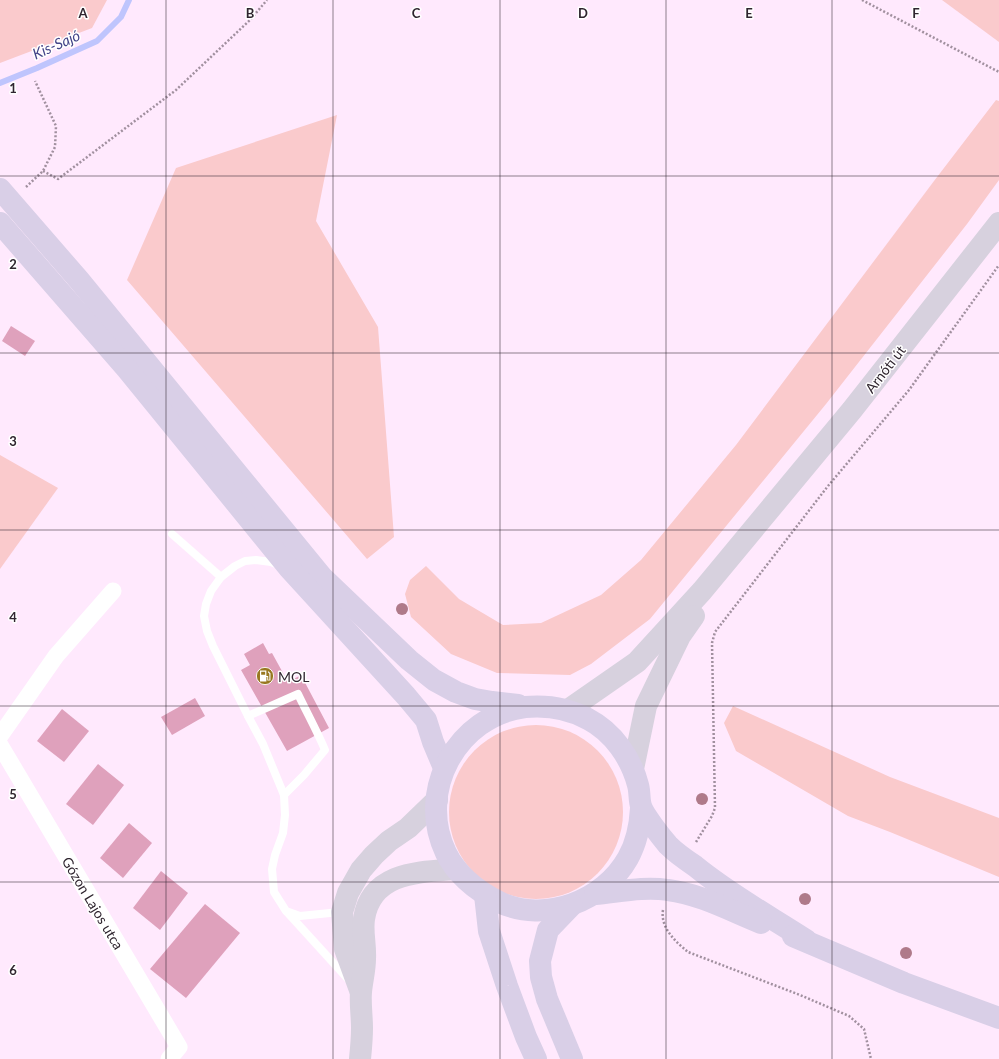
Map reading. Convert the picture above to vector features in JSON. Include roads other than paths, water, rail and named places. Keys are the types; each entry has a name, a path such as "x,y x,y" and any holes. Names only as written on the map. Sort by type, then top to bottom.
{"main road":[{"path":"6,195 79,280 322,577 409,660 434,680 456,692 476,699 492,702 551,707 568,710 588,719 607,732 622,749 633,769 639,788 641,808 640,825 629,857 612,880 594,894 572,905 550,910 527,910 505,905 485,895 469,883 456,869 446,853 440,836 437,818 437,800 441,777 444,768 460,742 472,730 486,720 518,708 535,706"},
{"name":"Arnóti út","path":"768,513 852,410 999,222"},
{"path":"0,223 127,368 289,568 406,696 426,720 444,768"},
{"path":"568,710 637,662 702,591 768,513"},
{"path":"633,769 646,706 680,636 768,513"},
{"path":"361,993 345,949 342,912 348,893 361,870 374,855 389,841 408,828 437,800"},
{"path":"641,808 669,846 708,877 806,940"},
{"path":"360,1059 362,1030 361,993 366,958 364,921 366,906 374,894 385,884 397,877 423,871 456,869"},
{"path":"594,894 638,890 667,890 687,894 806,940 904,983 999,1018"},
{"path":"485,895 489,931 507,986 536,1059"},
{"path":"572,905 548,930 540,961 541,978 547,999 572,1059"}],"street":[{"path":"0,736 56,656 113,591"},
{"name":"Gózon Lajos utca","path":"0,746 179,1047 169,1059"}],"lane":[{"path":"172,534 221,577"},
{"path":"289,568 271,562 256,560 245,561 235,566 221,577 211,592 206,604 204,616 207,631 263,744 284,795 285,816 283,833 275,854 272,869 274,892 286,911 361,993"},
{"path":"248,716 298,694 308,717 319,736 325,750 304,775 284,795"},
{"path":"286,911 300,916 342,912"}],"waterway":[{"name":"Kis-Sajó","path":"0,83 97,41 121,17 129,0"}],"place":[{"name":"MOL","path":"265,676"}]}
